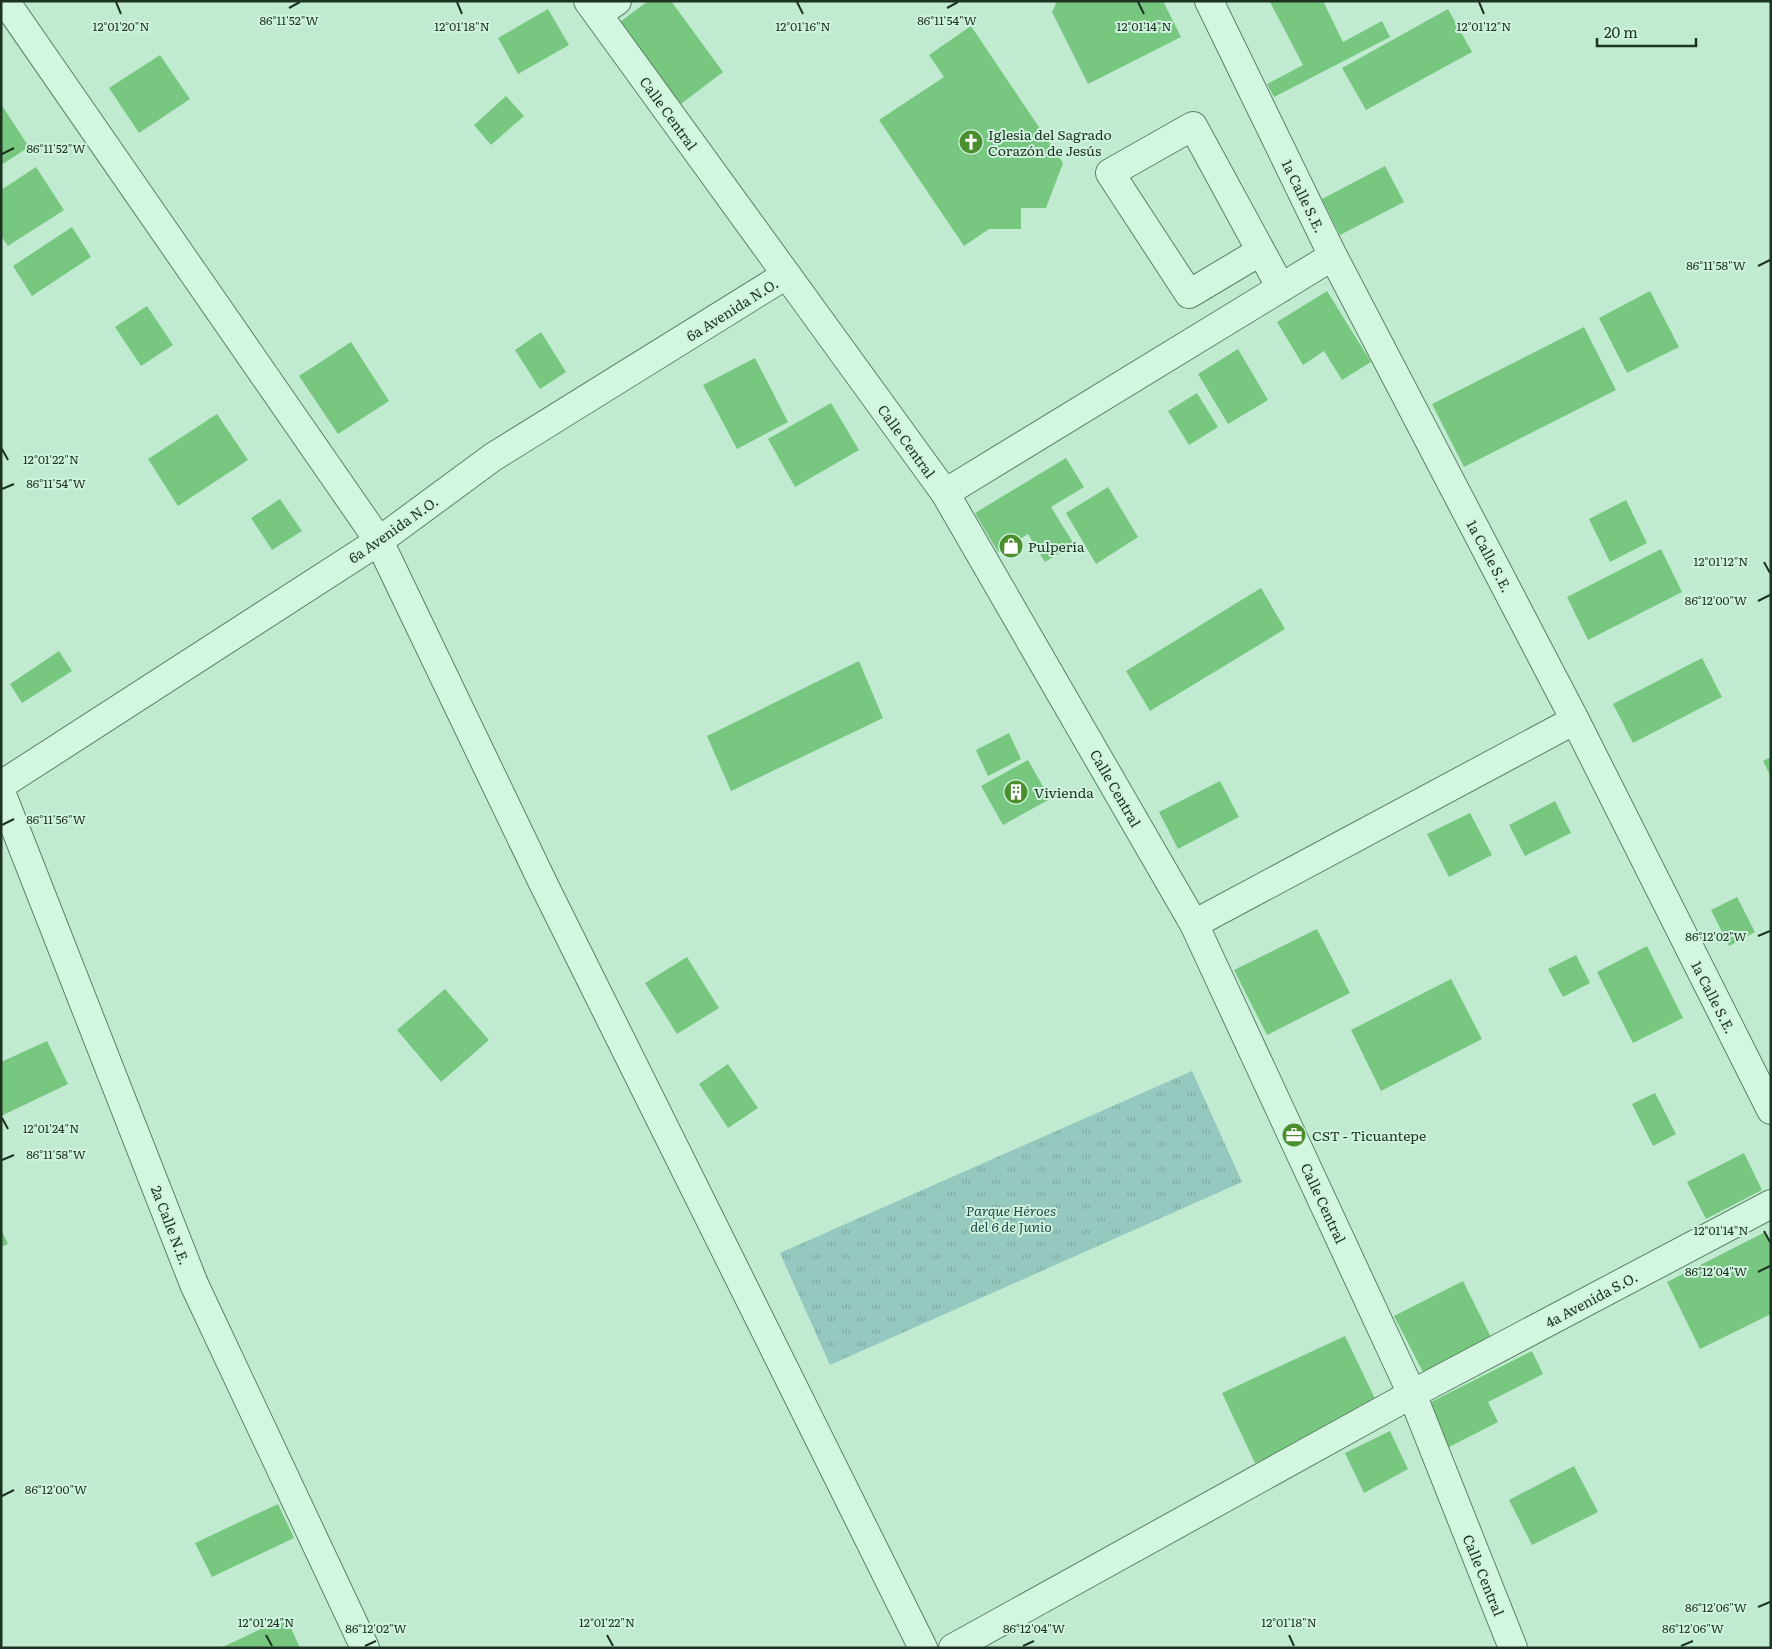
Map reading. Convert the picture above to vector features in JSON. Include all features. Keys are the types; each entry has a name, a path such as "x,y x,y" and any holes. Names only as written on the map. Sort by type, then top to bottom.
{"street":[{"path":"5,1 379,541 544,885 922,1648"},
{"name":"1a Calle S.E.","path":"1209,1 1333,256 1576,720 1771,1110"},
{"name":"Calle Central","path":"601,5 786,275 945,493 1194,924 1412,1394 1513,1648"},
{"path":"1261,251 1189,294 1110,173 1193,126 1261,251 1281,288"},
{"path":"945,493 1333,256"},
{"name":"6a Avenida N.O.","path":"1,786 379,541 493,457 786,275"},
{"path":"1194,924 1576,720"},
{"name":"2a Calle N.E.","path":"1,792 194,1284 365,1648"},
{"name":"4a Avenida S.O.","path":"953,1648 1412,1394 1771,1204"}],"green space":[{"name":"Parque Héroes del 6 de Junio","path":"1192,1071 1242,1182 830,1365 780,1253"}],"building":[{"path":"648,1 671,1 723,72 677,107 616,25"},
{"path":"1057,1 1163,1 1181,37 1088,84 1052,12"},
{"path":"1323,1 1343,42 1382,21 1390,37 1274,97 1267,84 1303,65 1270,2"},
{"path":"548,9 569,45 518,74 498,38"},
{"path":"1448,9 1472,52 1366,110 1342,68"},
{"name":"Iglesia del Sagrado Corazón de Jesús","path":"971,26 1063,163 1046,208 1021,208 1021,229 989,229 964,246 879,120 944,77 929,55"},
{"path":"160,55 190,99 139,133 109,88"},
{"path":"506,96 524,116 491,145 474,125"},
{"path":"1,104 29,147 1,165"},
{"path":"1385,166 1404,202 1340,235 1322,199"},
{"path":"36,167 64,210 8,246 1,236 1,190"},
{"path":"72,227 91,257 32,296 13,266"},
{"path":"1327,291 1371,362 1342,380 1324,351 1303,365 1277,322"},
{"path":"1650,291 1679,347 1627,373 1599,318"},
{"path":"147,306 173,345 141,366 115,327"},
{"path":"1584,327 1616,390 1464,467 1432,404"},
{"path":"541,332 566,372 540,389 515,350"},
{"path":"351,342 389,401 338,434 299,376"},
{"path":"1238,349 1268,400 1228,424 1198,374"},
{"path":"755,358 788,422 737,449 703,385"},
{"path":"1197,393 1218,427 1189,445 1168,411"},
{"path":"831,403 859,450 795,487 768,439"},
{"path":"217,414 248,460 178,506 148,459"},
{"path":"1066,458 1084,487 1051,507 1074,544 1045,562 1028,534 998,552 975,513"},
{"path":"1108,487 1138,537 1096,564 1066,513"},
{"path":"280,499 302,531 272,550 251,518"},
{"path":"1626,500 1647,543 1610,562 1589,519"},
{"path":"1661,549 1682,592 1588,640 1567,597"},
{"path":"1261,588 1285,629 1150,711 1126,671"},
{"path":"59,651 72,671 22,703 10,684"},
{"path":"1702,658 1722,697 1633,743 1613,704"},
{"path":"859,661 883,718 731,791 707,736"},
{"name":"Vivienda","path":"1009,733 1021,759 988,776 976,750"},
{"path":"1771,757 1771,777 1763,761"},
{"name":"Vivienda","path":"1028,760 1050,799 1003,825 981,786"},
{"path":"1220,781 1239,817 1178,849 1159,812"},
{"path":"1555,801 1571,833 1525,856 1509,825"},
{"path":"1470,813 1492,855 1449,877 1427,834"},
{"path":"1737,897 1755,932 1729,946 1711,910"},
{"path":"1317,929 1350,993 1267,1035 1234,970"},
{"path":"1647,946 1683,1018 1633,1043 1597,972"},
{"path":"1576,955 1590,983 1563,997 1548,969"},
{"path":"687,957 719,1008 677,1034 645,983"},
{"path":"1451,979 1482,1039 1381,1091 1351,1030"},
{"path":"445,989 489,1040 441,1082 397,1030"},
{"path":"47,1041 68,1084 1,1116 1,1062"},
{"path":"728,1064 758,1108 728,1128 699,1084"},
{"path":"1655,1093 1676,1134 1653,1146 1632,1104"},
{"path":"1744,1153 1762,1190 1706,1219 1687,1182"},
{"path":"1,1229 8,1244 1,1247"},
{"path":"1765,1232 1771,1243 1771,1314 1700,1349 1667,1282"},
{"path":"1463,1281 1492,1339 1424,1374 1394,1316"},
{"path":"1345,1336 1378,1405 1255,1463 1222,1393"},
{"path":"1532,1351 1543,1374 1488,1402 1498,1422 1449,1447 1427,1404"},
{"path":"1390,1431 1408,1469 1364,1493 1345,1453"},
{"path":"1574,1466 1598,1512 1532,1545 1509,1500"},
{"path":"278,1504 294,1538 212,1577 195,1543"},
{"path":"286,1617 300,1648 221,1648"}],"place":[{"name":"Iglesia del Sagrado Corazón de Jesús","path":"971,142"},
{"name":"Pulpería","path":"1011,546"},
{"name":"Vivienda","path":"1016,792"},
{"name":"CST - Ticuantepe","path":"1294,1135"}]}
